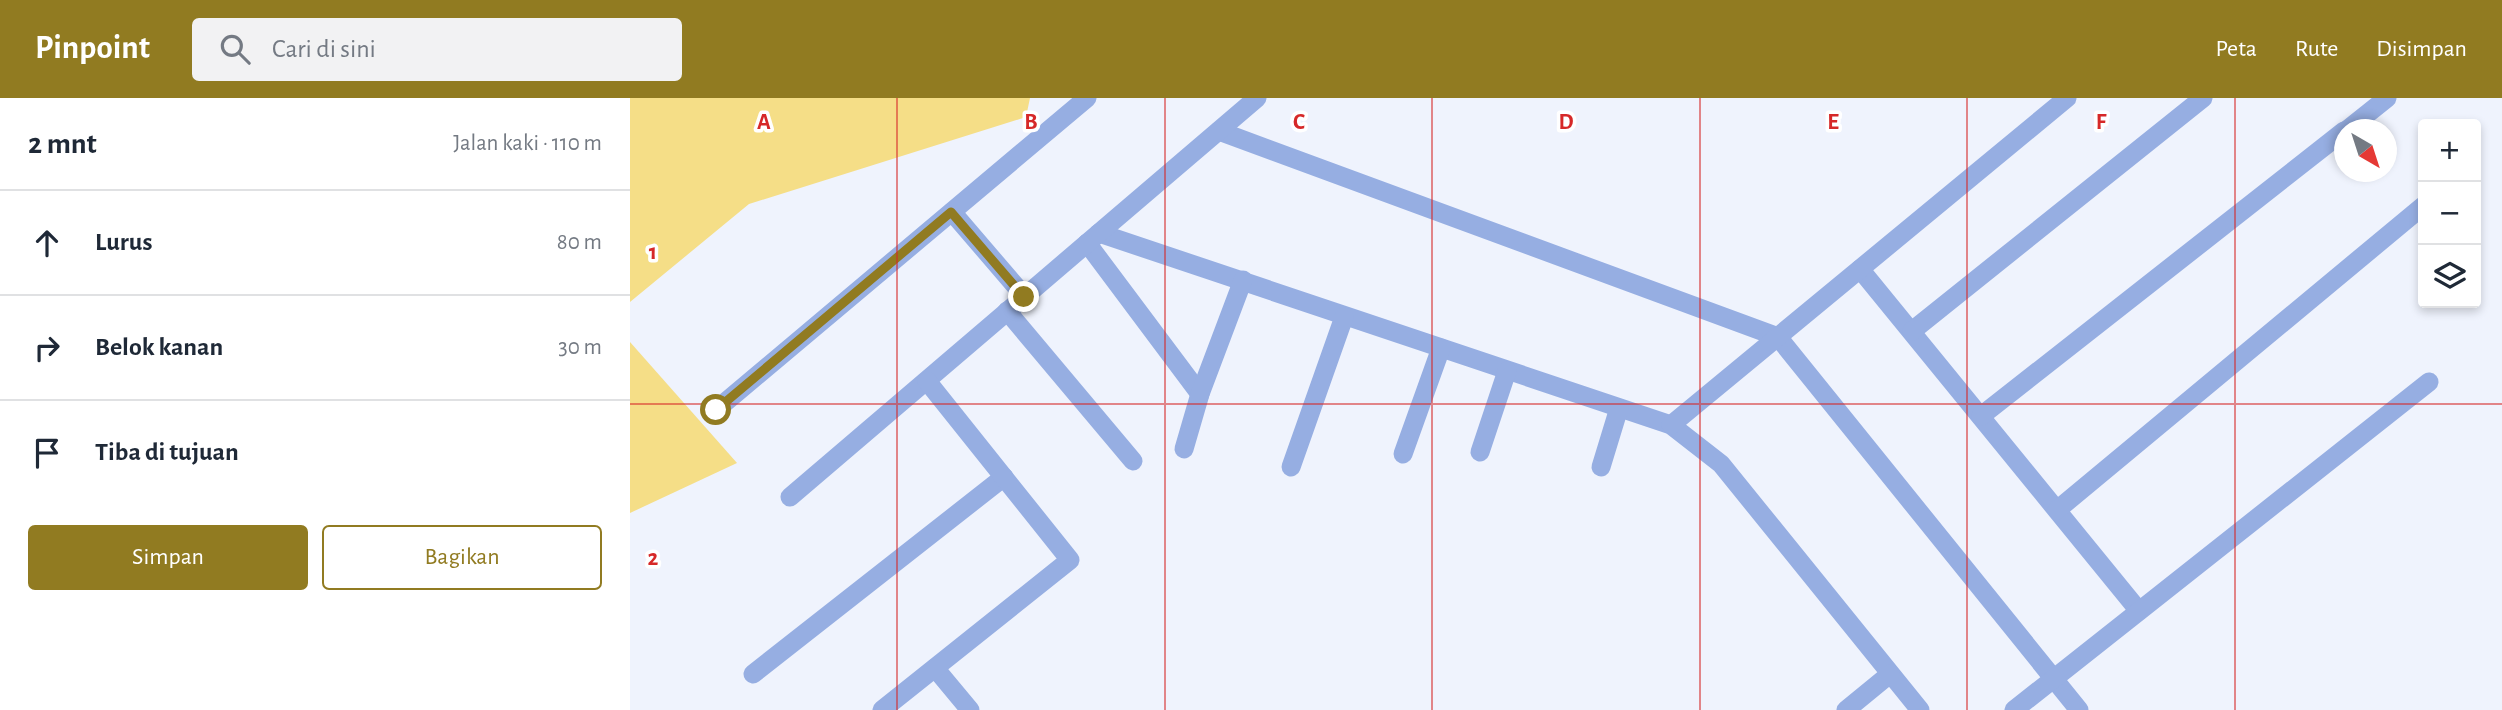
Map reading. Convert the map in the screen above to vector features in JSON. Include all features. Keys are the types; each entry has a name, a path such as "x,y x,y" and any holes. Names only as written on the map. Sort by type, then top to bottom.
{"street":[{"path":"716,410 1087,98"},
{"path":"790,497 1257,98"},
{"path":"1671,425 2067,98"},
{"path":"1912,331 2203,98"},
{"path":"2360,119 2387,98"},
{"path":"1219,131 1778,337 2079,710"},
{"path":"1981,416 2334,139"},
{"path":"2057,510 2418,210"},
{"path":"951,212 1024,297"},
{"path":"1093,238 1242,280 1671,425 1721,464 1920,710"},
{"path":"1093,238 1200,394"},
{"path":"1860,269 2138,611"},
{"path":"1184,449 1200,394 1242,280"},
{"path":"1007,311 1133,461"},
{"path":"1291,467 1345,317"},
{"path":"1403,454 1441,348"},
{"path":"1480,452 1507,371"},
{"path":"883,710 1070,560 926,381"},
{"path":"2014,710 2429,382"},
{"path":"1601,467 1619,408"},
{"path":"753,674 1004,477"},
{"path":"935,668 970,710"},
{"path":"1846,710 1891,674"}],"shaded area":[{"path":"630,98 1030,98 1026,117 749,204 630,302"},
{"path":"630,342 737,463 630,513"}],"route":[{"path":"716,410 951,212 1024,297"}]}
